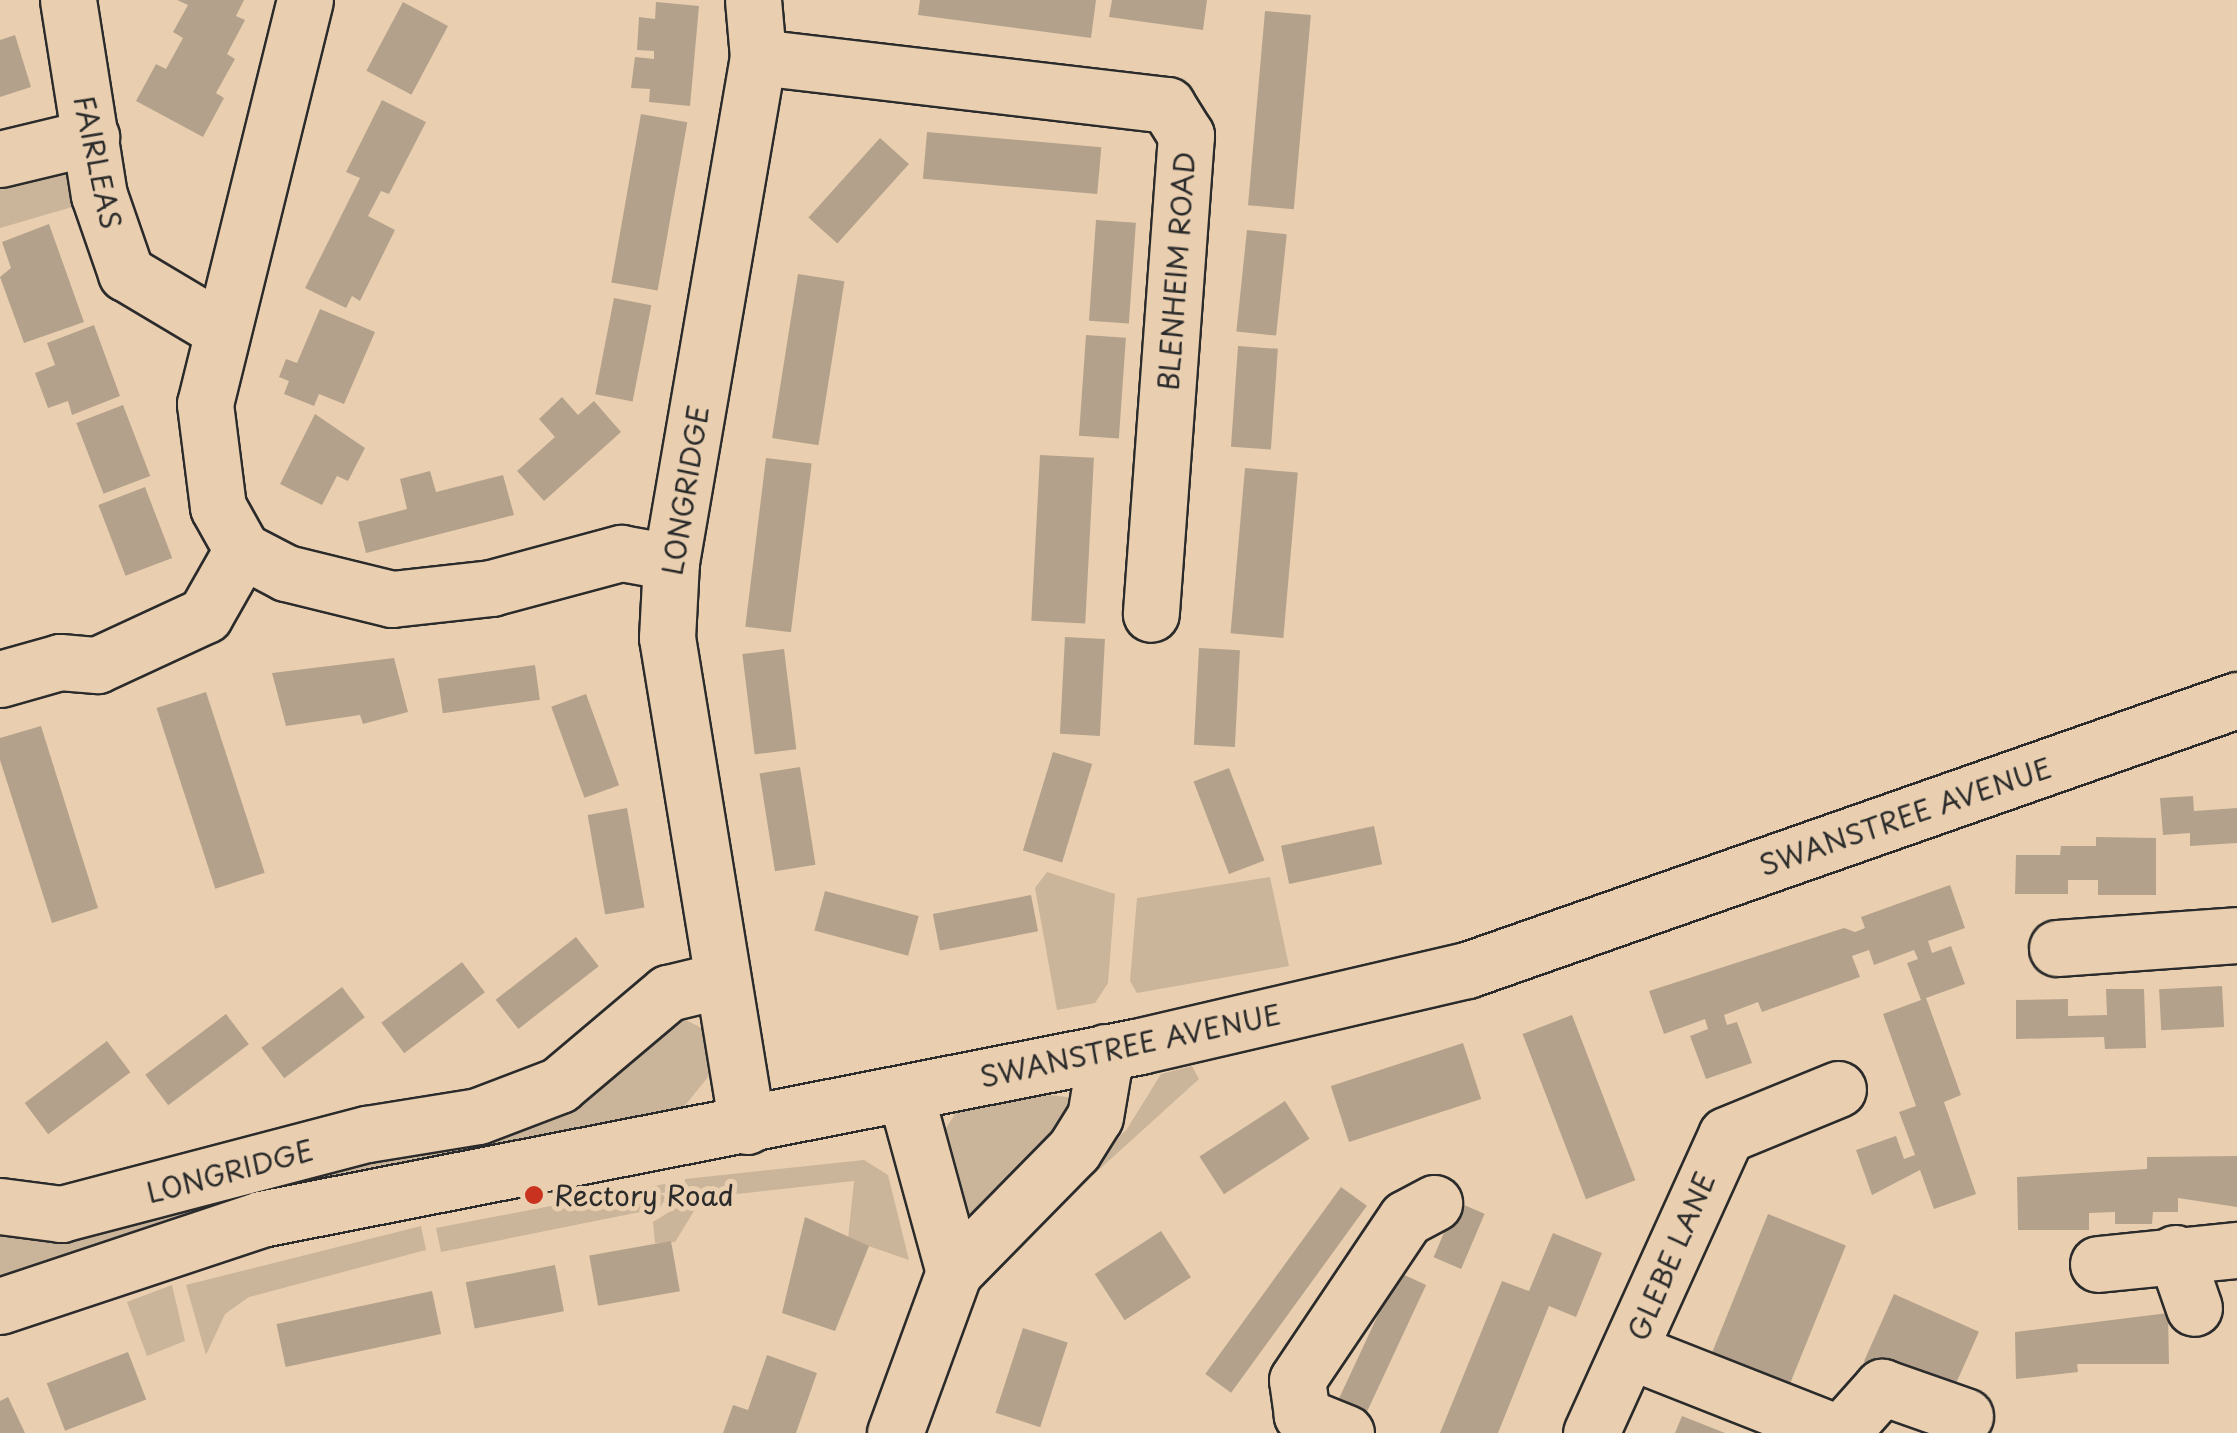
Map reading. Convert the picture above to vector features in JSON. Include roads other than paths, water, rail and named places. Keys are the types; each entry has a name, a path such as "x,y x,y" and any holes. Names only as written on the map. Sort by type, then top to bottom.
{"street":[{"name":"FAIRLEAS","path":"68,0 99,195 126,273 220,329"},
{"path":"305,0 220,329 206,448 218,507 242,550 286,572 392,599 491,588 621,553 671,562"},
{"name":"LONGRIDGE","path":"747,1126 718,981 676,711 671,562 758,57 752,0"},
{"name":"BLENHEIM ROAD","path":"758,57 1166,105 1186,136 1151,614"},
{"path":"0,160 91,138"},
{"path":"0,679 60,662 98,665 205,616 242,550"},
{"name":"SWANSTREE AVENUE","path":"0,1306 261,1219 905,1094 1467,970 2237,700"},
{"path":"2057,948 2208,924"},
{"name":"LONGRIDGE","path":"0,1206 60,1214 366,1134 478,1116 559,1084 668,993 718,981"},
{"path":"896,1433 954,1272 1074,1150 1095,1117 1106,1052"},
{"name":"GLEBE LANE","path":"1591,1433 1630,1351 1689,1202 1726,1135 1838,1088"},
{"path":"905,1094 954,1272"},
{"path":"1346,1433 1302,1415 1297,1380 1406,1218 1434,1203"},
{"path":"2098,1264 2175,1253 2237,1250"},
{"path":"2175,1253 2194,1308"},
{"path":"1630,1351 1839,1433 1882,1387 1964,1416"}],"place":[{"name":"Rectory Road","path":"534,1195"}]}
